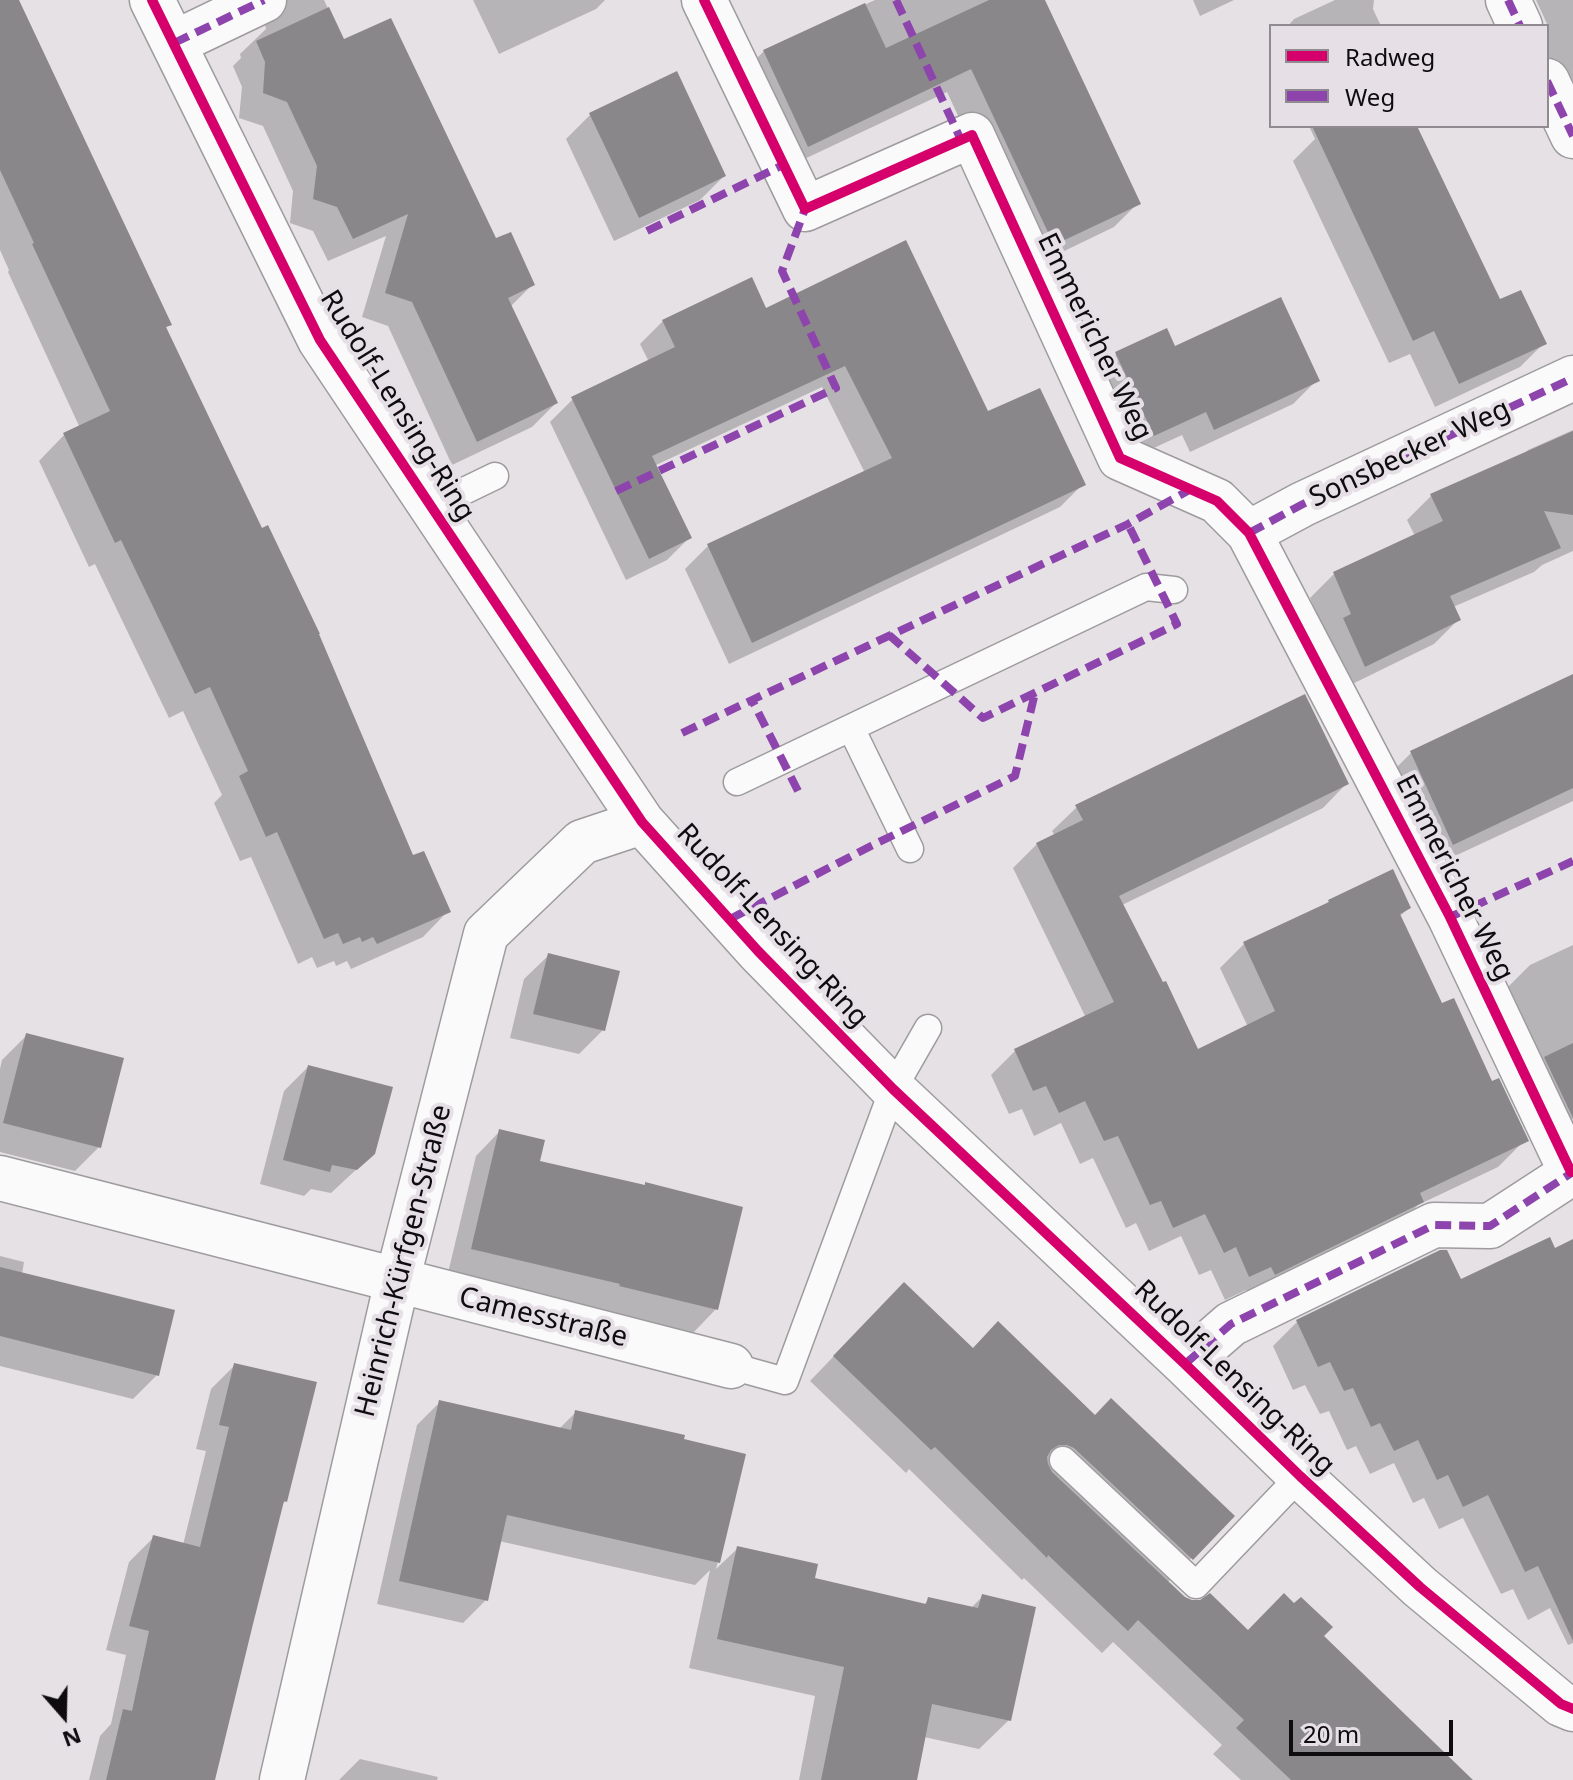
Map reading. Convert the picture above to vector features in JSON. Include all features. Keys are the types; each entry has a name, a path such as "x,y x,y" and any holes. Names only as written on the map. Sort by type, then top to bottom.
{"street":[{"name":"Rudolf-Lensing-Ring","path":"152,0 320,340 642,822 758,951 893,1089 1420,1587 1561,1704 1573,1709"},
{"path":"174,43 264,0"},
{"name":"Emmericher Weg","path":"704,0 805,209 972,135 1120,458 1217,501 1249,533 1450,917 1572,1172"},
{"path":"1508,0 1519,24"},
{"path":"1549,85 1573,136"},
{"name":"Sonsbecker Weg","path":"1249,533 1303,504 1573,378"},
{"name":"Heinrich-Kürfgen-Straße","path":"282,1780 397,1281 486,934 582,842 642,822"},
{"path":"1185,1364 1231,1324 1434,1225 1490,1226 1572,1172"},
{"name":"Camesstraße","path":"0,1178 731,1366"}],"lane":[{"path":"431,507 495,476"},
{"path":"737,782 1146,587 1174,590"},
{"path":"851,728 910,849"},
{"path":"893,1089 928,1028"},
{"name":"Camesstraße","path":"731,1366 785,1381 893,1089"},
{"path":"1063,1460 1196,1585 1300,1476"}],"building":[{"path":"0,0 19,0 172,325 166,327 262,528 268,525 320,634 413,855 424,851 451,912 377,944 373,937 362,942 360,937 343,944 338,933 324,939 277,832 266,837 239,776 248,771 210,687 195,694 121,540 115,543 63,433 110,411 0,170"},
{"path":"989,0 1045,0 1141,204 1054,245 971,69 808,147 763,50 865,3 886,48"},
{"path":"329,7 344,39 391,18 496,238 511,232 535,285 508,298 558,403 477,442 412,302 385,293 408,214 353,239 337,207 313,199 317,166 287,102 263,93 265,62 256,41"},
{"path":"677,71 726,176 639,218 589,113"},
{"path":"1313,128 1418,128 1500,299 1521,290 1547,344 1459,384 1434,331 1413,341"},
{"path":"906,240 988,411 1040,388 1086,485 752,643 707,544 892,458 845,366 652,456 692,538 649,559 571,397 675,347 662,320 752,277 766,308"},
{"path":"1281,297 1320,381 1214,430 1206,412 1154,436 1115,352 1167,328 1175,346"},
{"path":"1573,431 1573,515 1544,511 1561,548 1450,596 1461,620 1365,667 1343,618 1351,614 1333,572 1443,521 1430,494"},
{"path":"1573,674 1573,788 1453,845 1410,751"},
{"path":"1305,694 1349,784 1119,896 1163,982 1166,981 1198,1049 1275,1011 1243,942 1393,869 1411,908 1400,914 1442,1003 1454,998 1492,1081 1499,1078 1529,1141 1420,1193 1424,1202 1275,1275 1271,1267 1249,1277 1236,1247 1224,1253 1205,1214 1173,1228 1161,1201 1150,1205 1118,1136 1104,1141 1085,1101 1059,1113 1046,1086 1033,1091 1014,1049 1114,1002 1036,843 1083,820 1075,805"},
{"path":"548,953 620,971 605,1031 533,1014"},
{"path":"26,1033 124,1058 101,1148 3,1123"},
{"path":"1573,1043 1573,1118 1544,1057"},
{"path":"308,1065 393,1087 375,1154 357,1170 332,1165 330,1172 283,1160"},
{"path":"499,1129 545,1140 540,1161 645,1185 645,1182 743,1207 718,1310 471,1249"},
{"path":"1550,1237 1555,1248 1573,1239 1573,1641 1538,1566 1525,1572 1488,1495 1463,1507 1448,1475 1437,1480 1418,1440 1394,1451 1380,1423 1371,1427 1353,1388 1344,1391 1330,1362 1318,1367 1296,1320 1440,1250 1447,1250 1461,1279"},
{"path":"0,1267 175,1310 159,1376 0,1336"},
{"path":"904,1282 973,1348 998,1321 1095,1415 1111,1398 1235,1516 1193,1560 1074,1448 1059,1445 1051,1450 1047,1457 1052,1472 1185,1597 1200,1600 1210,1593 1248,1630 1284,1593 1294,1603 1301,1597 1333,1627 1324,1636 1473,1780 1291,1780 1236,1728 1244,1720 1138,1620 1128,1631 1048,1555 1047,1558 935,1447 931,1450 833,1356"},
{"path":"234,1363 317,1382 287,1502 284,1501 215,1780 106,1780 123,1709 132,1711 149,1631 129,1626 153,1535 200,1547 229,1427 219,1425"},
{"path":"439,1400 571,1430 575,1410 685,1435 684,1439 746,1454 720,1563 507,1515 488,1601 399,1581"},
{"path":"737,1546 818,1564 815,1578 926,1604 928,1597 978,1608 982,1594 1036,1607 1011,1721 932,1704 917,1780 821,1780 844,1667 717,1639"}],"marked path":[{"path":"174,43 264,0"},
{"path":"896,0 961,140"},
{"path":"1508,0 1519,24"},
{"path":"1549,85 1573,136"},
{"path":"647,231 783,165"},
{"path":"616,491 836,388 782,271 805,209"},
{"path":"1249,533 1303,504 1573,378"},
{"path":"798,791 752,700 1128,524 1191,489"},
{"path":"889,635 983,718 1177,624 1128,524"},
{"path":"730,919 1015,776 1035,693"},
{"path":"682,733 752,700"},
{"path":"1450,917 1573,861"},
{"path":"1185,1364 1231,1324 1434,1225 1490,1226 1573,1172"}],"cycle path":[{"path":"152,0 320,340 642,822 758,951 893,1089 1420,1587 1561,1704 1573,1709"},
{"path":"704,0 805,209 972,135 1120,458 1217,501 1249,533 1450,917 1571,1172"}]}
